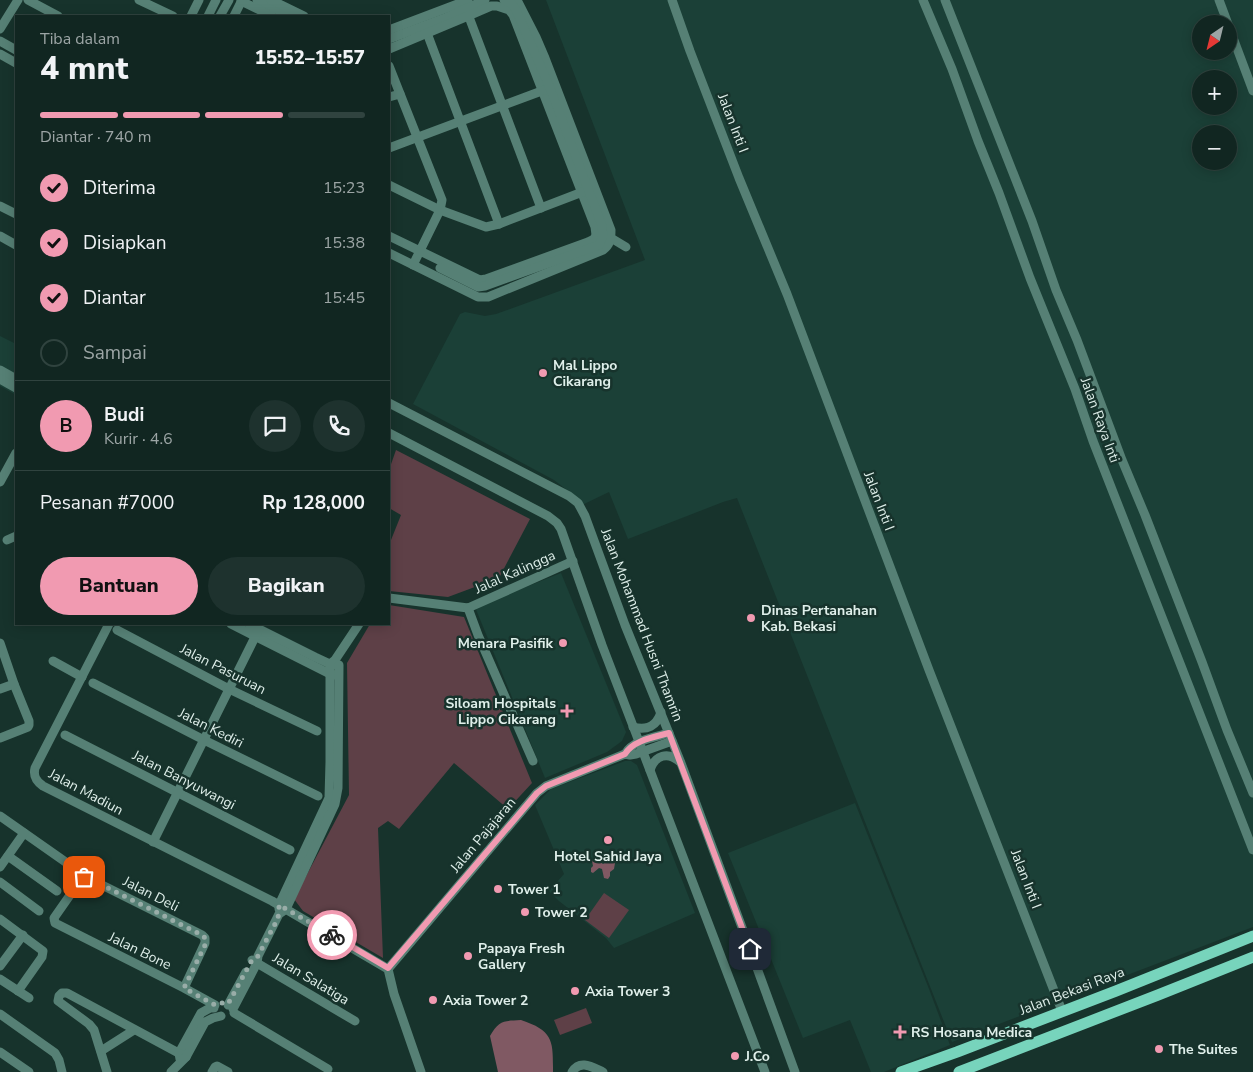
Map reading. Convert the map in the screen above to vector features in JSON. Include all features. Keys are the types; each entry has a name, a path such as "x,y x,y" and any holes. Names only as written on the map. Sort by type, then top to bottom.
{"main road":[{"name":"Jalan Bekasi Raya","path":"901,1072 1253,936"},
{"path":"959,1072 1253,957"}],"street":[{"path":"0,30 18,0"},
{"path":"28,0 56,15"},
{"path":"139,0 171,15"},
{"path":"192,15 199,0"},
{"path":"208,15 216,0"},
{"path":"221,15 229,0"},
{"path":"258,0 291,14"},
{"path":"271,0 291,14"},
{"path":"390,48 427,33 485,0"},
{"path":"390,243 417,258 478,287 599,245 603,236 611,230 569,132 546,90 532,38 512,4 504,0"},
{"path":"517,0 532,38 564,106 585,191"},
{"name":"Jalan Inti I","path":"672,0 690,51 739,178 787,294 922,652 1062,1011"},
{"name":"Jalan Raya Inti","path":"923,0 952,69 1037,296 1075,389 1096,450 1253,850"},
{"name":"Jalan Raya Inti","path":"945,0 1032,222 1056,290 1080,346 1122,460 1253,793"},
{"path":"1219,0 1224,15"},
{"path":"234,15 241,1 270,15"},
{"path":"390,30 467,9 497,6 509,10 513,15 546,90 585,191 602,226 603,236"},
{"path":"467,9 541,208"},
{"path":"390,39 444,14"},
{"path":"427,33 499,224"},
{"path":"0,41 15,49"},
{"path":"1238,51 1253,91"},
{"path":"0,54 15,62"},
{"path":"390,69 442,200 440,210 417,258"},
{"path":"390,148 546,90"},
{"path":"390,98 400,94"},
{"path":"390,185 440,210 486,227 499,224 585,191"},
{"path":"0,206 15,214"},
{"path":"0,236 15,244"},
{"path":"603,236 626,247"},
{"path":"390,237 417,258"},
{"path":"390,253 417,258"},
{"path":"0,370 15,378"},
{"path":"0,379 15,387"},
{"name":"Jalan Mohammad Husni Thamrin","path":"390,404 569,496 578,503 585,516 625,625 681,762 793,1071"},
{"path":"390,434 548,516 561,529 642,752 766,1072"},
{"path":"0,482 15,454"},
{"path":"7,540 15,536"},
{"name":"Jalal Kalingga","path":"468,608 573,561"},
{"path":"390,598 468,608 533,761"},
{"name":"Jalan Madiun","path":"107,625 35,768 36,780 42,786 281,909 388,968"},
{"path":"234,625 335,666"},
{"path":"250,625 257,633"},
{"path":"171,1072 205,1022 222,1016 228,1017 335,804 337,797 335,666 358,625"},
{"name":"Jalan Pasuruan","path":"117,630 229,689 317,731"},
{"path":"153,842 257,633"},
{"path":"0,643 29,721 28,727 0,738"},
{"path":"53,661 82,677"},
{"name":"Jalan Kediri","path":"93,683 318,796"},
{"path":"0,689 14,684"},
{"path":"633,728 646,729 651,727 660,718 661,712"},
{"name":"Jalan Banyuwangi","path":"65,735 290,850"},
{"name":"Jalan Pajajaran","path":"625,754 628,749 639,742 671,737"},
{"name":"Jalan Pajajaran","path":"388,968 537,793 546,786 625,754 630,755 642,752 671,737"},
{"path":"650,770 656,759 663,756 676,758 681,762"},
{"path":"0,816 67,863"},
{"path":"0,867 24,833"},
{"path":"8,856 57,891"},
{"name":"Jalan Deli","path":"54,922 54,918 82,878 86,877 202,935 206,943 184,988"},
{"path":"0,882 39,911"},
{"path":"0,919 42,951 43,955 18,991"},
{"name":"Jalan Bone","path":"54,922 184,988 215,1007"},
{"path":"0,966 23,935"},
{"name":"Jalan Salatiga","path":"256,960 355,1021"},
{"path":"388,968 394,994 421,1072"},
{"path":"0,979 29,998"},
{"path":"107,1072 92,1027 58,1001 60,994 67,993 182,1058"},
{"path":"182,1058 201,1013 215,1007 218,1003 223,1003 328,1069"},
{"path":"215,1007 222,1016"},
{"path":"0,1014 55,1053 62,1072"},
{"path":"101,1051 134,1030"},
{"path":"0,1052 29,1072"},
{"path":"572,1072 579,1065 593,1067 603,1072"},
{"path":"214,1069 228,1072"}],"shaded area":[{"path":"546,0 1253,0 1253,927 952,1042 737,498 628,539 609,492 582,505 576,497 554,480 413,404 460,314 465,312 485,316 496,314 645,260"},
{"path":"0,336 15,344 15,394 0,386"},
{"path":"396,450 530,519 499,578 448,597 390,591 390,542 401,515 390,509 390,467"},
{"path":"561,573 626,732 622,741 607,752 545,778 475,607"},
{"path":"390,605 464,617 532,783 508,809 454,763 399,829 388,821 378,828 383,958 303,911 294,899 349,795 347,663 369,625 390,625"},
{"name":"Hotel Sahid Jaya","path":"625,761 631,761 637,765 695,913 614,948 606,938 549,891 564,874 535,805 551,789"},
{"path":"855,803 950,1045 884,1072 871,1072 850,1020 803,1038 728,853"},
{"path":"594,857 598,858 603,864 611,860 615,863 608,879 604,878 602,869 599,868 593,873 591,872"},
{"path":"604,893 629,910 609,938 585,920"},
{"path":"586,1008 592,1023 560,1035 554,1020"},
{"path":"521,1020 540,1028 546,1033 552,1045 553,1072 498,1072 490,1036 502,1022"}],"way so far":[{"path":"84,877 202,935 206,943 184,988 215,1005 218,1003 228,1004 252,960 258,956 276,922 279,914 279,905 332,935"}],"place":[{"name":"Mal Lippo Cikarang","path":"543,373"},
{"name":"Dinas Pertanahan Kab. Bekasi","path":"751,618"},
{"name":"Menara Pasifik","path":"563,643"},
{"name":"Siloam Hospitals Lippo Cikarang","path":"567,711"},
{"name":"Hotel Sahid Jaya","path":"608,840"},
{"name":"Tower 1","path":"498,889"},
{"name":"Tower 2","path":"525,912"},
{"name":"Papaya Fresh Gallery","path":"468,956"},
{"name":"Axia Tower 3","path":"575,991"},
{"name":"Axia Tower 2","path":"433,1000"},
{"name":"RS Hosana Medica","path":"900,1032"},
{"name":"The Suites","path":"1159,1049"},
{"name":"J.Co","path":"735,1056"}],"route":[{"path":"332,935 388,968 537,793 546,786 625,754 628,749 639,742 669,733 750,949"}]}
